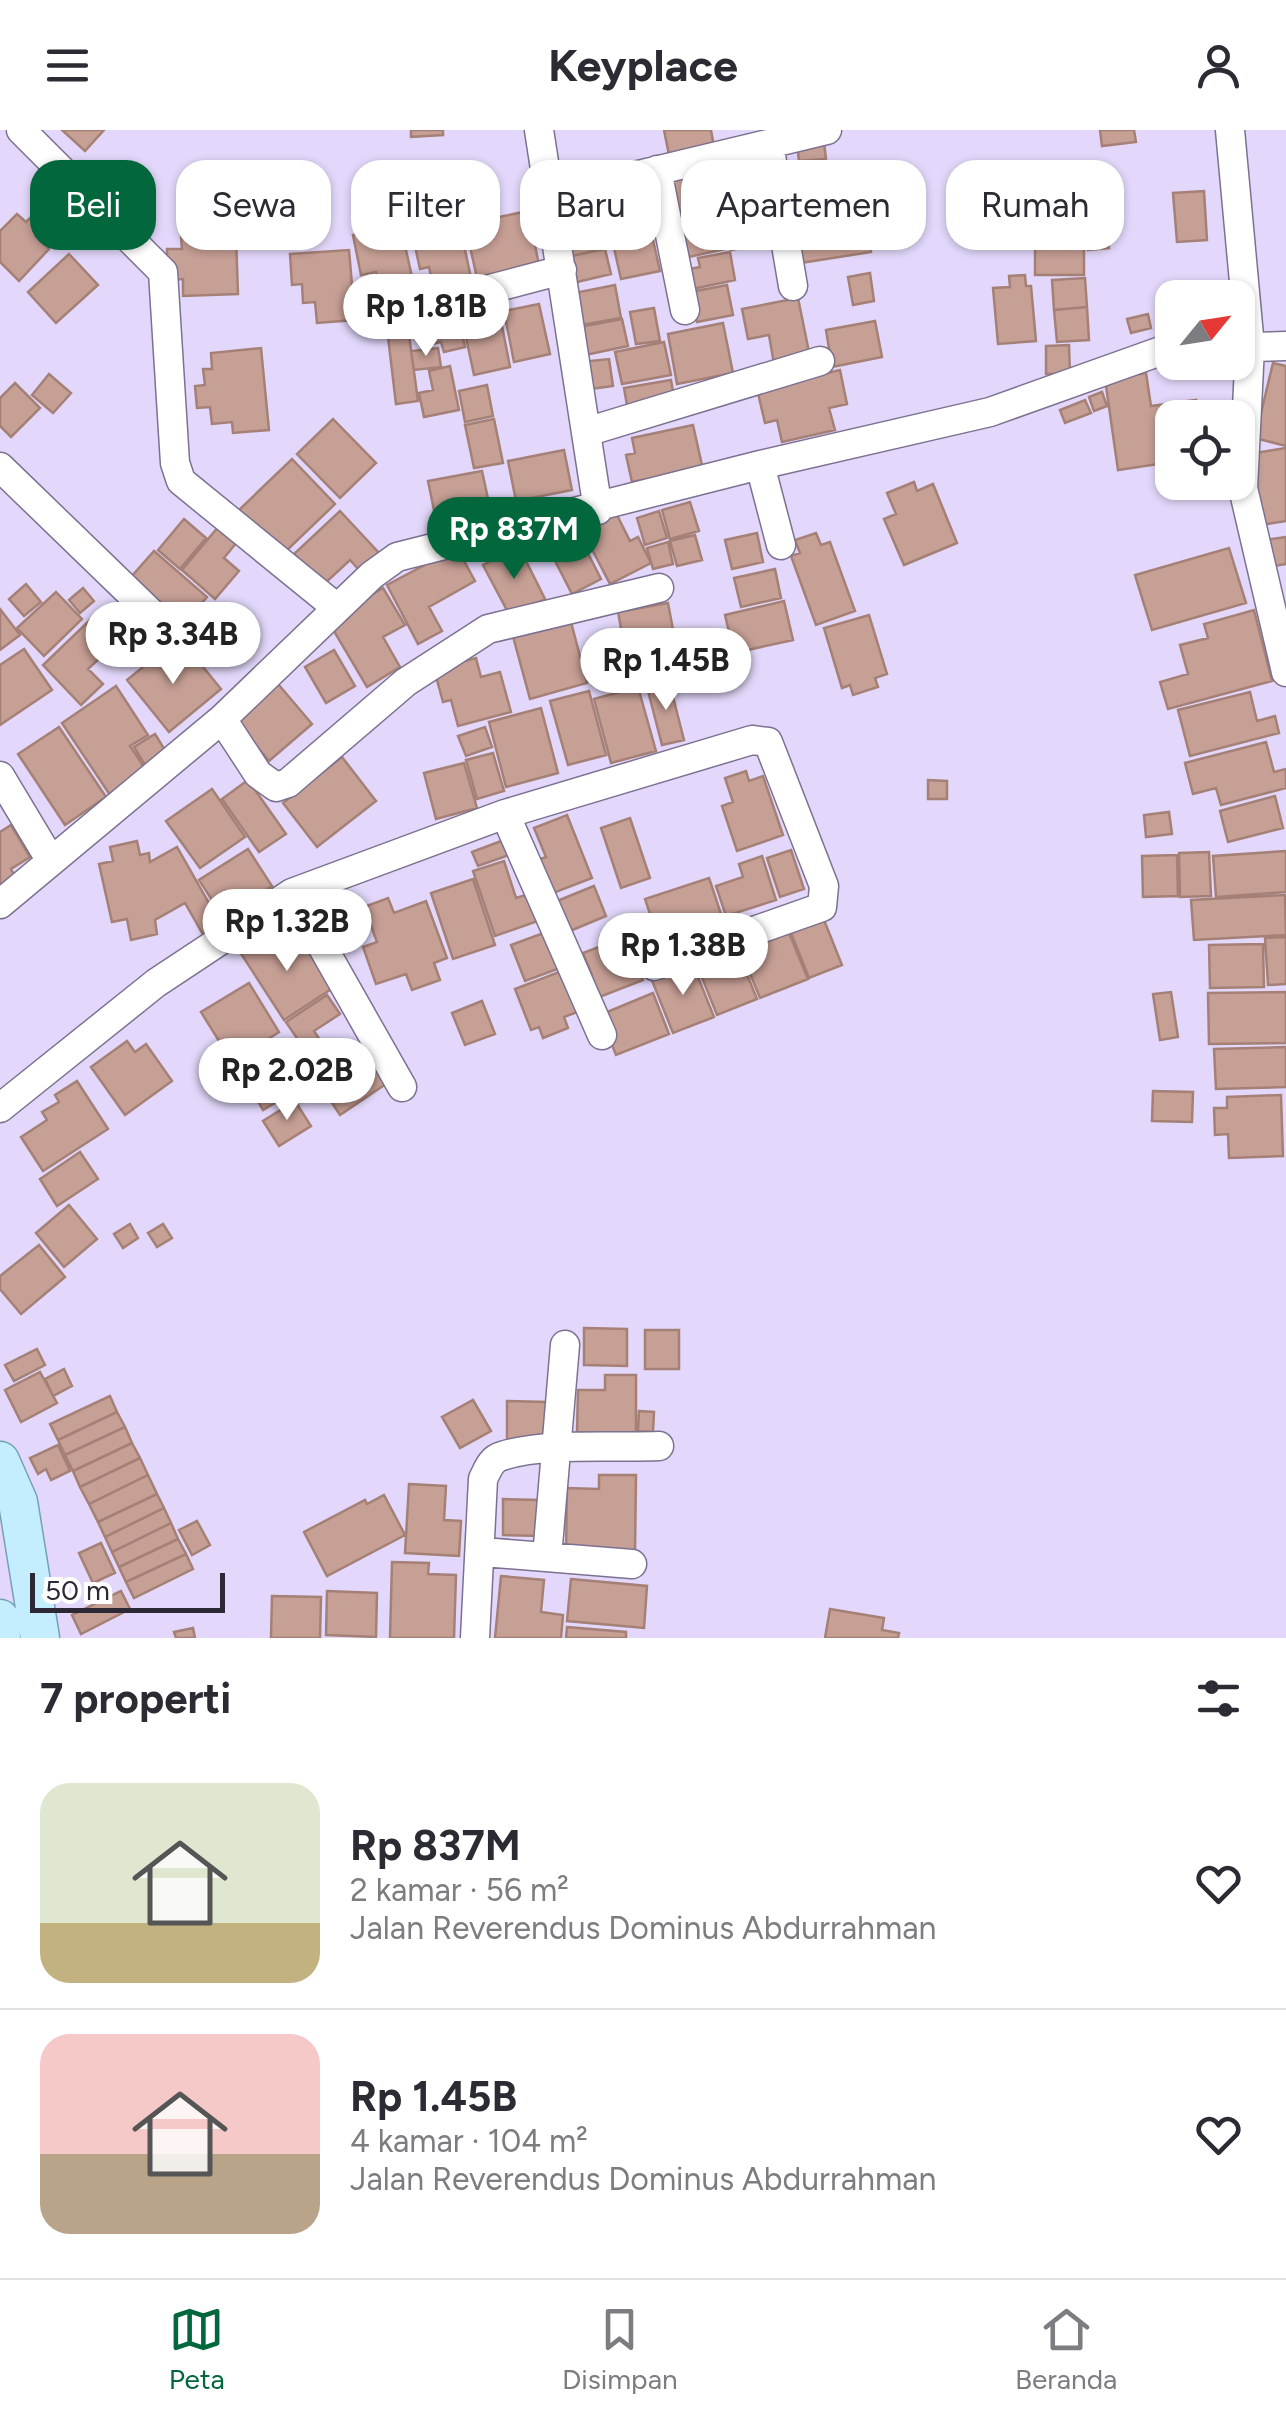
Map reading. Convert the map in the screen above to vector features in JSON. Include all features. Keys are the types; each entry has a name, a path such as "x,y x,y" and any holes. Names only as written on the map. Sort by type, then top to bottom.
{"main road":[{"path":"0,1462 40,1638"},
{"path":"0,1619 1,1638"}],"street":[{"path":"21,130 164,272 176,463 181,481 338,608"},
{"path":"539,130 544,160"},
{"path":"661,169 827,130"},
{"path":"1230,130 1241,280"},
{"path":"769,144 793,286"},
{"path":"661,194 685,310"},
{"path":"559,250 598,510"},
{"path":"376,319 562,270"},
{"path":"1255,339 1286,346"},
{"path":"0,904 222,719 338,608 398,557 598,510 760,465 990,412 1155,353"},
{"path":"586,432 820,361"},
{"path":"1244,380 1242,488 1286,672"},
{"path":"760,465 781,545"},
{"path":"0,467 154,616"},
{"path":"222,719 258,774 276,787 288,783 441,655 488,629 659,588"},
{"path":"0,1108 156,984 292,893 504,814 752,740 768,742 824,886 822,907 654,966"},
{"path":"0,776 51,861"},
{"path":"504,814 602,1035"},
{"path":"292,893 402,1087"},
{"path":"546,1557 565,1346"},
{"path":"475,1638 483,1552 484,1479 489,1465 500,1456 658,1446"},
{"path":"483,1552 632,1564"}],"building":[{"path":"62,130 104,130 85,151"},
{"path":"411,130 443,130 443,135 411,137"},
{"path":"664,130 711,130 714,147 669,155"},
{"path":"1100,130 1134,130 1136,142 1102,146"},
{"path":"824,142 826,159 799,160 797,144"},
{"path":"681,178 681,214 678,215 671,180"},
{"path":"1204,191 1207,240 1177,242 1173,193"},
{"path":"520,213 520,250 536,250 539,265 477,278 471,250 500,250 500,217"},
{"path":"17,214 26,222 30,218 30,250 48,250 19,281 0,262 0,231"},
{"path":"167,249 236,250 238,294 183,296 183,279 167,280"},
{"path":"349,250 355,320 317,323 315,302 303,303 302,284 292,285 290,254"},
{"path":"356,250 406,250 416,295 382,302 376,272 361,275"},
{"path":"416,250 465,250 473,287 435,295 429,267 420,269"},
{"path":"571,250 598,250 572,256"},
{"path":"605,250 611,274 577,282 572,256"},
{"path":"614,250 655,250 660,271 621,279"},
{"path":"682,250 720,250 684,258"},
{"path":"792,250 871,250 871,252 794,264"},
{"path":"1035,250 1084,250 1084,275 1035,275"},
{"path":"730,252 735,280 688,290 684,270 700,267 698,258"},
{"path":"69,254 98,285 56,323 28,292"},
{"path":"870,273 874,301 853,305 848,277"},
{"path":"1025,275 1026,286 1031,286 1036,341 998,344 993,288 1010,287 1009,276"},
{"path":"1085,278 1087,307 1054,310 1052,280"},
{"path":"615,285 621,318 576,326 570,294"},
{"path":"727,285 733,315 697,322 691,292"},
{"path":"798,298 810,357 774,364 769,335 748,339 742,309"},
{"path":"539,304 550,354 514,362 504,311"},
{"path":"1087,307 1089,340 1057,342 1054,310"},
{"path":"654,308 660,341 636,344 630,312"},
{"path":"1148,314 1151,328 1131,333 1127,319"},
{"path":"459,319 465,347 444,352 441,342 427,345 423,326"},
{"path":"622,319 628,346 585,355 580,327"},
{"path":"501,321 510,367 474,375 464,328"},
{"path":"875,321 882,357 832,367 826,330"},
{"path":"723,323 733,373 677,384 668,334"},
{"path":"409,335 418,401 396,404 388,337"},
{"path":"664,342 671,375 622,384 615,352"},
{"path":"1069,345 1070,374 1046,374 1046,346"},
{"path":"261,348 269,430 233,433 232,422 212,424 210,407 197,408 195,386 205,385 203,369 212,369 211,353"},
{"path":"438,348 441,367 414,370 411,351"},
{"path":"609,359 613,386 583,390 580,362"},
{"path":"1273,363 1286,366 1286,446 1255,438"},
{"path":"450,366 459,410 424,417 419,393 433,390 429,371"},
{"path":"840,370 847,404 829,408 835,430 782,442 777,420 765,423 757,389"},
{"path":"1146,373 1151,406 1155,405 1155,465 1118,470 1105,379"},
{"path":"49,374 71,393 53,413 32,395"},
{"path":"671,380 675,403 628,411 624,388"},
{"path":"15,383 40,408 11,437 0,426 0,398"},
{"path":"487,385 493,416 465,422 459,391"},
{"path":"1102,392 1107,406 1094,411 1089,397"},
{"path":"1085,400 1091,413 1065,423 1060,410"},
{"path":"333,419 376,463 340,498 297,454"},
{"path":"494,419 503,463 474,468 465,425"},
{"path":"693,425 704,474 643,488 641,480 632,482 626,455 635,453 632,438"},
{"path":"1286,448 1286,521 1255,526 1251,500 1255,500 1255,453"},
{"path":"564,450 572,490 516,501 508,461"},
{"path":"292,459 335,504 282,555 239,510"},
{"path":"482,471 493,522 473,526 471,513 436,520 428,481"},
{"path":"914,482 917,491 933,484 957,543 904,565 884,519 896,514 887,493"},
{"path":"690,502 699,531 670,539 662,510"},
{"path":"614,509 630,541 638,537 651,563 610,584 580,526"},
{"path":"340,511 379,553 360,571 350,560 323,585 294,554"},
{"path":"659,511 667,538 645,545 637,518"},
{"path":"184,519 206,538 180,569 158,550"},
{"path":"219,526 237,542 224,558 239,571 215,599 182,570"},
{"path":"574,526 601,579 572,594 545,541"},
{"path":"757,533 763,562 732,569 725,540"},
{"path":"816,533 821,545 830,542 855,611 816,625 791,556 800,553 795,540"},
{"path":"695,535 702,560 677,566 670,541"},
{"path":"1286,537 1286,564 1269,567 1265,540"},
{"path":"668,542 673,564 653,569 647,548"},
{"path":"519,547 545,599 510,616 483,565"},
{"path":"457,548 475,581 429,607 442,631 418,644 387,585"},
{"path":"1229,548 1246,603 1152,630 1135,575"},
{"path":"154,551 207,597 177,631 124,585"},
{"path":"775,569 781,598 741,607 734,578"},
{"path":"26,584 41,602 24,616 9,599"},
{"path":"83,588 94,601 80,613 69,600"},
{"path":"383,588 405,625 383,637 400,667 367,687 328,621"},
{"path":"56,592 82,619 44,656 17,628"},
{"path":"784,601 793,640 734,653 725,615"},
{"path":"668,603 680,667 630,677 618,612"},
{"path":"0,609 20,635 0,650"},
{"path":"1254,610 1272,681 1168,709 1160,682 1188,674 1180,645 1208,638 1204,624"},
{"path":"869,615 887,674 875,678 878,687 853,695 850,685 842,688 824,628"},
{"path":"92,618 116,643 88,669 103,684 81,705 43,665"},
{"path":"571,622 587,683 530,699 511,629"},
{"path":"170,645 186,664 195,657 221,689 169,732 127,680"},
{"path":"24,649 52,690 0,725 0,665"},
{"path":"334,650 355,686 326,703 305,667"},
{"path":"476,658 481,677 500,672 511,712 458,726 451,700 443,702 434,669"},
{"path":"273,678 312,724 269,761 230,714"},
{"path":"669,681 684,740 662,745 647,687"},
{"path":"116,686 148,735 130,746 148,773 112,798 62,723"},
{"path":"638,687 656,751 611,763 594,699"},
{"path":"589,691 606,755 568,765 550,701"},
{"path":"1250,692 1257,721 1275,716 1279,733 1190,756 1178,710"},
{"path":"541,708 558,773 506,787 489,722"},
{"path":"59,727 106,797 65,825 18,754"},
{"path":"485,727 492,747 466,756 458,736"},
{"path":"155,734 168,755 147,768 134,747"},
{"path":"1266,742 1274,772 1286,769 1286,788 1221,805 1216,788 1193,794 1185,763"},
{"path":"493,753 504,791 477,799 466,760"},
{"path":"342,757 376,801 317,847 283,803"},
{"path":"464,763 477,808 436,819 424,773"},
{"path":"746,771 749,781 763,776 783,835 737,851 722,806 733,802 725,778"},
{"path":"248,780 286,834 259,852 222,799"},
{"path":"928,780 947,781 947,799 928,799"},
{"path":"212,789 245,837 200,868 166,821"},
{"path":"1275,796 1283,828 1228,842 1220,811"},
{"path":"1169,812 1172,834 1146,837 1144,815"},
{"path":"567,815 592,878 548,895 535,861 546,857 534,828"},
{"path":"630,818 650,878 621,888 601,828"},
{"path":"11,825 30,857 11,869 19,883 0,894 0,832"},
{"path":"504,840 509,855 478,866 472,852"},
{"path":"137,841 140,855 149,853 150,862 177,847 227,935 209,945 185,903 155,920 157,934 131,940 127,919 112,922 99,864 113,861 110,847"},
{"path":"248,849 272,886 223,917 199,880"},
{"path":"791,850 804,889 780,897 767,858"},
{"path":"1286,851 1286,892 1216,897 1213,856"},
{"path":"1209,852 1211,896 1180,897 1179,853"},
{"path":"1177,855 1178,896 1143,897 1142,856"},
{"path":"762,856 776,900 726,916 716,886 743,877 739,864"},
{"path":"504,861 516,898 529,894 538,921 495,936 473,871"},
{"path":"709,878 724,923 660,944 645,899"},
{"path":"473,879 495,945 453,959 431,893"},
{"path":"594,886 606,916 570,931 557,901"},
{"path":"1285,895 1286,935 1194,940 1191,900"},
{"path":"388,898 394,913 426,901 447,958 434,963 440,980 412,990 406,974 376,984 363,947 377,942 364,907"},
{"path":"824,920 842,965 809,978 791,933"},
{"path":"268,930 285,957 308,943 336,986 284,1020 238,949"},
{"path":"546,932 560,968 525,981 511,945"},
{"path":"789,933 808,979 760,998 741,952"},
{"path":"625,937 643,980 592,1000 583,978 592,975 583,953"},
{"path":"1286,937 1286,984 1268,985 1265,938"},
{"path":"1263,944 1264,987 1210,988 1209,945"},
{"path":"735,945 757,999 717,1015 695,960"},
{"path":"692,962 714,1017 673,1033 651,978"},
{"path":"564,970 580,1011 564,1017 568,1028 543,1038 539,1027 531,1030 515,989"},
{"path":"249,983 279,1032 232,1062 201,1012"},
{"path":"1171,992 1178,1037 1160,1040 1153,994"},
{"path":"1286,992 1286,1043 1209,1044 1208,993"},
{"path":"653,993 669,1034 616,1055 600,1015"},
{"path":"327,995 340,1014 314,1031 326,1049 311,1059 286,1022"},
{"path":"482,1001 495,1034 465,1045 452,1013"},
{"path":"127,1041 135,1052 146,1044 172,1081 125,1115 91,1067"},
{"path":"1286,1047 1286,1087 1216,1089 1214,1049"},
{"path":"340,1049 348,1062 365,1051 386,1084 340,1115 310,1069"},
{"path":"290,1054 308,1083 263,1110 246,1081"},
{"path":"77,1081 108,1129 43,1171 21,1137 47,1120 42,1112 59,1102 55,1095"},
{"path":"1153,1091 1193,1092 1192,1122 1152,1121"},
{"path":"1281,1095 1283,1156 1229,1158 1228,1134 1215,1135 1214,1108 1227,1108 1227,1097"},
{"path":"295,1101 311,1126 279,1146 263,1121"},
{"path":"80,1152 98,1179 57,1206 40,1179"},
{"path":"69,1205 97,1239 64,1267 36,1233"},
{"path":"130,1224 138,1238 123,1248 114,1234"},
{"path":"163,1224 172,1238 157,1247 148,1233"},
{"path":"39,1245 65,1277 21,1314 0,1289 0,1276"},
{"path":"584,1328 627,1329 627,1366 584,1365"},
{"path":"645,1330 679,1330 679,1369 645,1369"},
{"path":"37,1349 45,1365 14,1381 5,1365"},
{"path":"64,1369 72,1386 53,1396 45,1379"},
{"path":"40,1372 57,1403 21,1422 5,1390"},
{"path":"605,1375 636,1375 636,1433 577,1432 578,1390 605,1390"},
{"path":"110,1396 117,1412 58,1440 50,1424"},
{"path":"473,1400 491,1431 460,1448 442,1417"},
{"path":"507,1401 548,1402 548,1448 507,1447"},
{"path":"639,1411 654,1412 653,1432 638,1431"},
{"path":"117,1412 125,1427 65,1455 58,1440"},
{"path":"125,1427 132,1443 73,1471 65,1455"},
{"path":"132,1443 140,1458 80,1487 73,1471"},
{"path":"58,1445 70,1471 51,1480 46,1469 38,1474 30,1458"},
{"path":"140,1458 148,1475 89,1504 80,1487"},
{"path":"148,1475 157,1494 98,1522 89,1504"},
{"path":"599,1475 636,1475 635,1553 566,1552 567,1488 599,1489"},
{"path":"409,1484 446,1486 444,1520 461,1521 459,1556 405,1553"},
{"path":"157,1494 164,1508 105,1537 98,1522"},
{"path":"384,1495 405,1535 327,1576 304,1532 365,1500 367,1504"},
{"path":"503,1499 542,1500 542,1536 503,1535"},
{"path":"164,1508 171,1523 112,1552 105,1537"},
{"path":"197,1521 210,1545 192,1555 179,1530"},
{"path":"171,1523 178,1539 119,1567 112,1552"},
{"path":"178,1539 186,1554 126,1582 119,1567"},
{"path":"101,1543 115,1573 93,1583 79,1553"},
{"path":"186,1554 193,1569 134,1598 126,1582"},
{"path":"392,1562 429,1563 428,1574 456,1575 454,1638 390,1638"},
{"path":"501,1576 544,1580 541,1612 563,1615 561,1638 495,1638"},
{"path":"571,1579 647,1586 644,1628 567,1621"},
{"path":"121,1591 130,1609 81,1634 72,1615"},
{"path":"327,1591 377,1593 376,1637 326,1635"},
{"path":"272,1596 321,1597 320,1638 271,1638"},
{"path":"830,1609 884,1618 882,1630 899,1633 898,1638 825,1638"},
{"path":"567,1627 626,1632 626,1638 566,1638"},
{"path":"193,1628 195,1638 176,1638 174,1632"}]}
